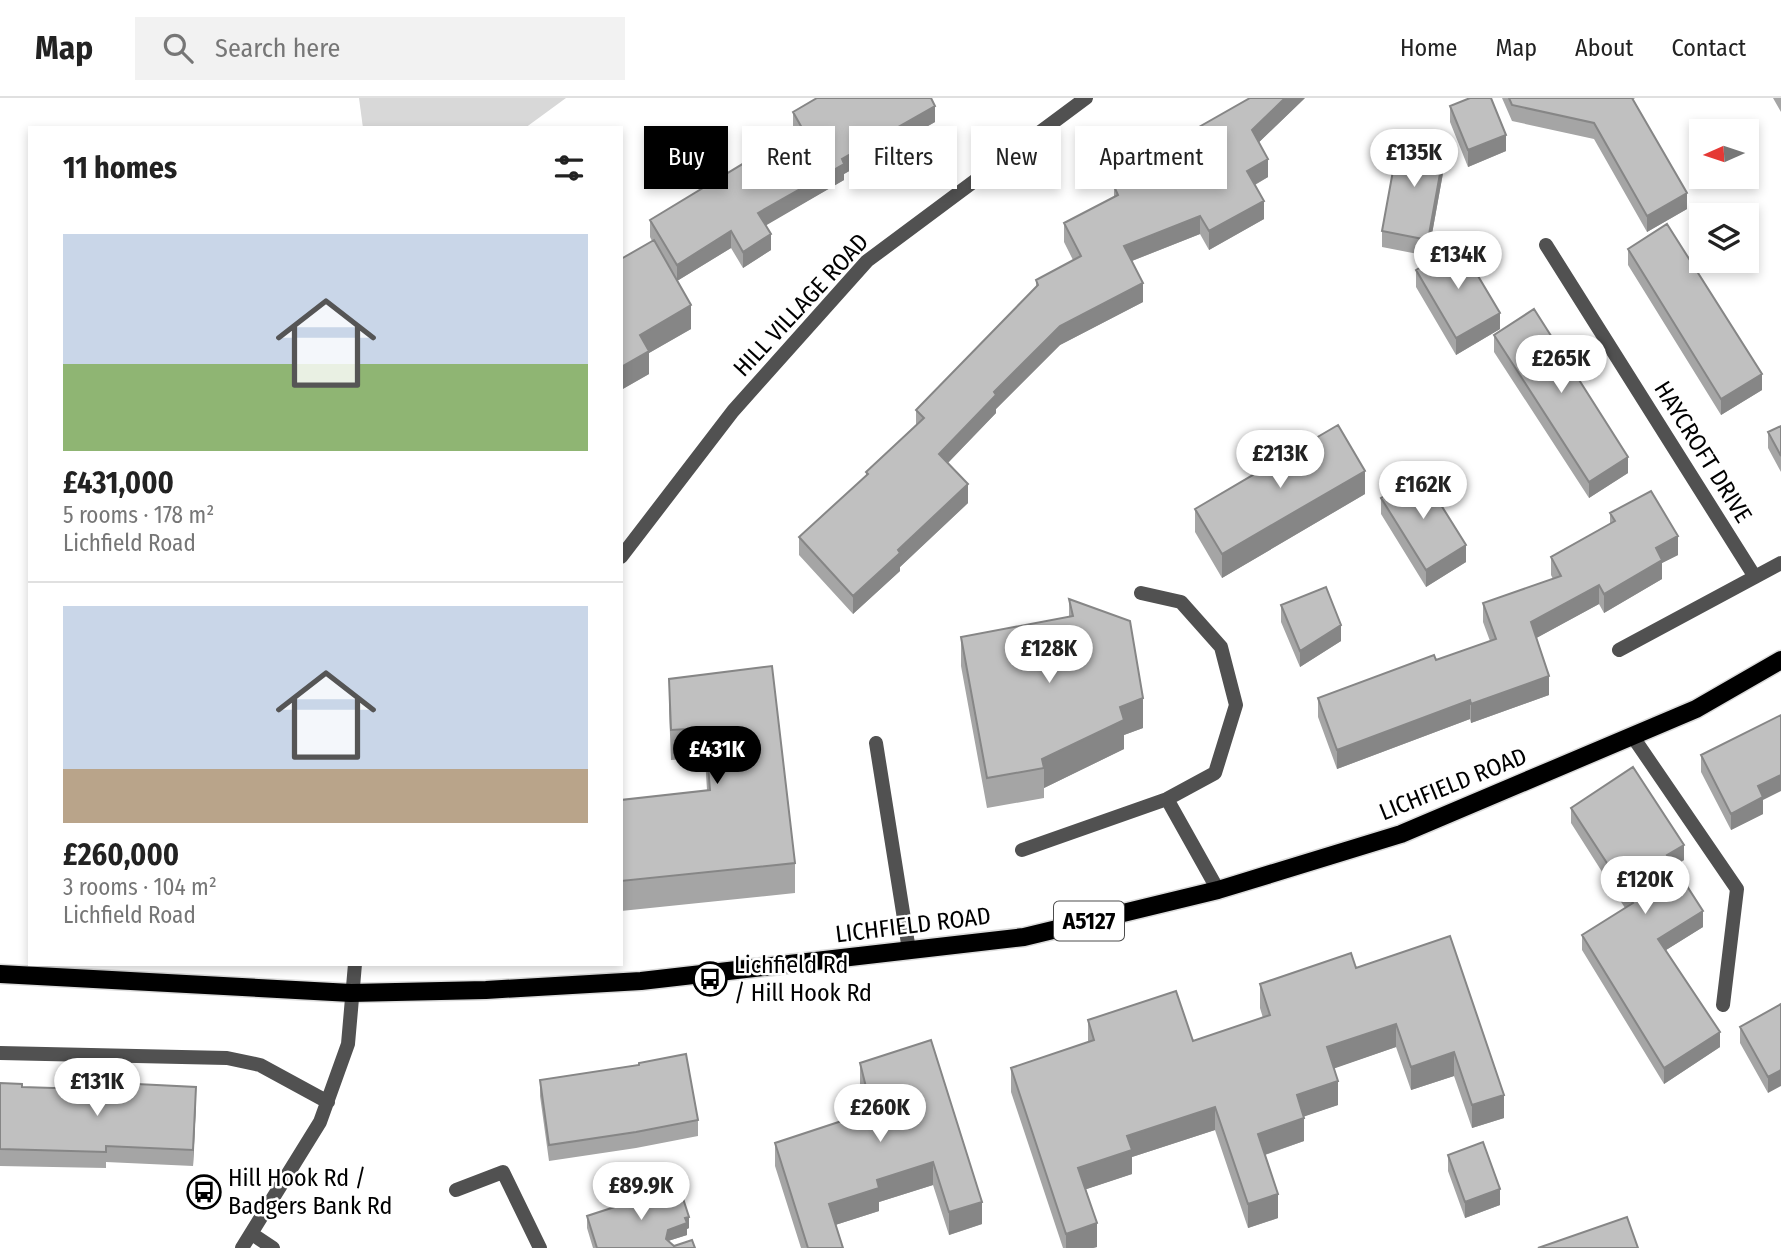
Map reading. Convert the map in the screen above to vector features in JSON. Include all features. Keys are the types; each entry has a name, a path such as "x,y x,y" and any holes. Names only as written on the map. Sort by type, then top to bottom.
{"main road":[{"name":"LICHFIELD ROAD","path":"0,974 351,993 486,990 641,981 1024,937 1218,890 1401,834 1696,709 1781,660"}],"street":[{"name":"HILL VILLAGE ROAD","path":"623,554 733,411 867,261 1086,98"},
{"name":"HAYCROFT DRIVE","path":"1546,245 1755,577"},
{"path":"1619,650 1781,562"},
{"path":"1022,850 1167,799 1215,773 1236,705 1221,647 1181,602 1141,593"},
{"path":"1633,737 1737,889 1723,1005"},
{"path":"876,743 909,950"},
{"path":"1167,799 1218,890"},
{"path":"242,1248 320,1122 328,1102 348,1044 355,966"},
{"path":"0,1053 227,1058 260,1065 328,1102"},
{"path":"456,1190 503,1172 540,1248"},
{"path":"252,1234 273,1248"}],"shaded area":[{"path":"359,98 566,98 528,126 363,126"}],"building":[{"path":"817,98 931,98 935,106 900,126 849,126 849,155 842,159 844,164 835,169 835,126 801,126 793,112"},
{"path":"1250,98 1285,98 1252,130 1268,159 1247,171 1264,201 1209,231 1200,216 1124,246 1143,283 1060,326 994,392 996,395 939,454 968,484 853,596 799,537 924,418 916,410 1038,285 1036,280 1081,256 1064,223 1118,195 1115,189 1227,189 1227,126 1201,126"},
{"path":"1470,98 1491,98 1506,135 1468,150 1450,106"},
{"path":"1509,98 1632,98 1687,193 1647,216 1594,123 1512,105"},
{"path":"1399,138 1445,146 1428,240 1382,231"},
{"path":"742,164 742,189 800,189 758,213 771,234 743,252 731,231 677,265 650,220 701,189 728,189 728,173"},
{"path":"1667,224 1689,259 1689,273 1698,273 1762,374 1721,399 1628,249"},
{"path":"654,240 691,305 640,335 649,351 623,366 623,258"},
{"path":"1459,244 1500,313 1456,338 1416,270"},
{"path":"1534,309 1628,457 1589,482 1494,335"},
{"path":"1338,425 1365,471 1222,554 1195,509"},
{"path":"1781,426 1781,456 1768,432"},
{"path":"1421,473 1466,545 1426,570 1381,498"},
{"path":"1651,491 1678,536 1656,548 1662,560 1604,594 1599,585 1531,622 1549,676 1471,704 1470,700 1337,750 1318,698 1434,655 1436,660 1496,639 1483,603 1561,576 1551,557 1615,521 1610,513"},
{"path":"1326,587 1341,625 1300,651 1281,605"},
{"path":"1069,599 1130,621 1143,698 1120,707 1124,720 1042,759 1044,768 987,778 961,637 1073,616"},
{"path":"772,666 795,863 623,881 623,800 710,790 705,728 671,730 669,679"},
{"path":"1781,715 1781,775 1758,786 1763,797 1731,814 1701,755"},
{"path":"1633,767 1684,845 1667,855 1703,911 1658,939 1720,1032 1664,1068 1582,935 1633,903 1571,808"},
{"path":"1450,936 1504,1095 1472,1105 1454,1052 1411,1067 1396,1024 1327,1047 1338,1081 1297,1095 1304,1118 1258,1134 1278,1194 1248,1204 1215,1107 1127,1136 1132,1150 1078,1168 1097,1223 1066,1234 1011,1068 1094,1040 1088,1020 1176,991 1193,1041 1270,1015 1260,984 1351,953 1356,968"},
{"path":"1781,1004 1781,1070 1768,1077 1740,1027"},
{"path":"931,1040 982,1202 949,1212 933,1162 877,1180 879,1188 829,1204 843,1248 808,1248 775,1143 872,1111 860,1063"},
{"path":"686,1054 698,1120 549,1145 540,1080 639,1065"},
{"path":"0,1083 22,1084 22,1087 116,1090 117,1083 196,1087 193,1150 106,1146 106,1152 0,1149"},
{"path":"1483,1142 1500,1189 1465,1202 1448,1155"},
{"path":"679,1186 689,1217 685,1218 687,1223 668,1230 666,1239 674,1246 692,1240 695,1248 597,1248 587,1216"},
{"path":"1627,1217 1638,1248 1538,1248"}],"place":[{"name":"Lichfield Rd / Hill Hook Rd","path":"710,979"},
{"name":"Hill Hook Rd / Badgers Bank Rd","path":"204,1192"}]}
